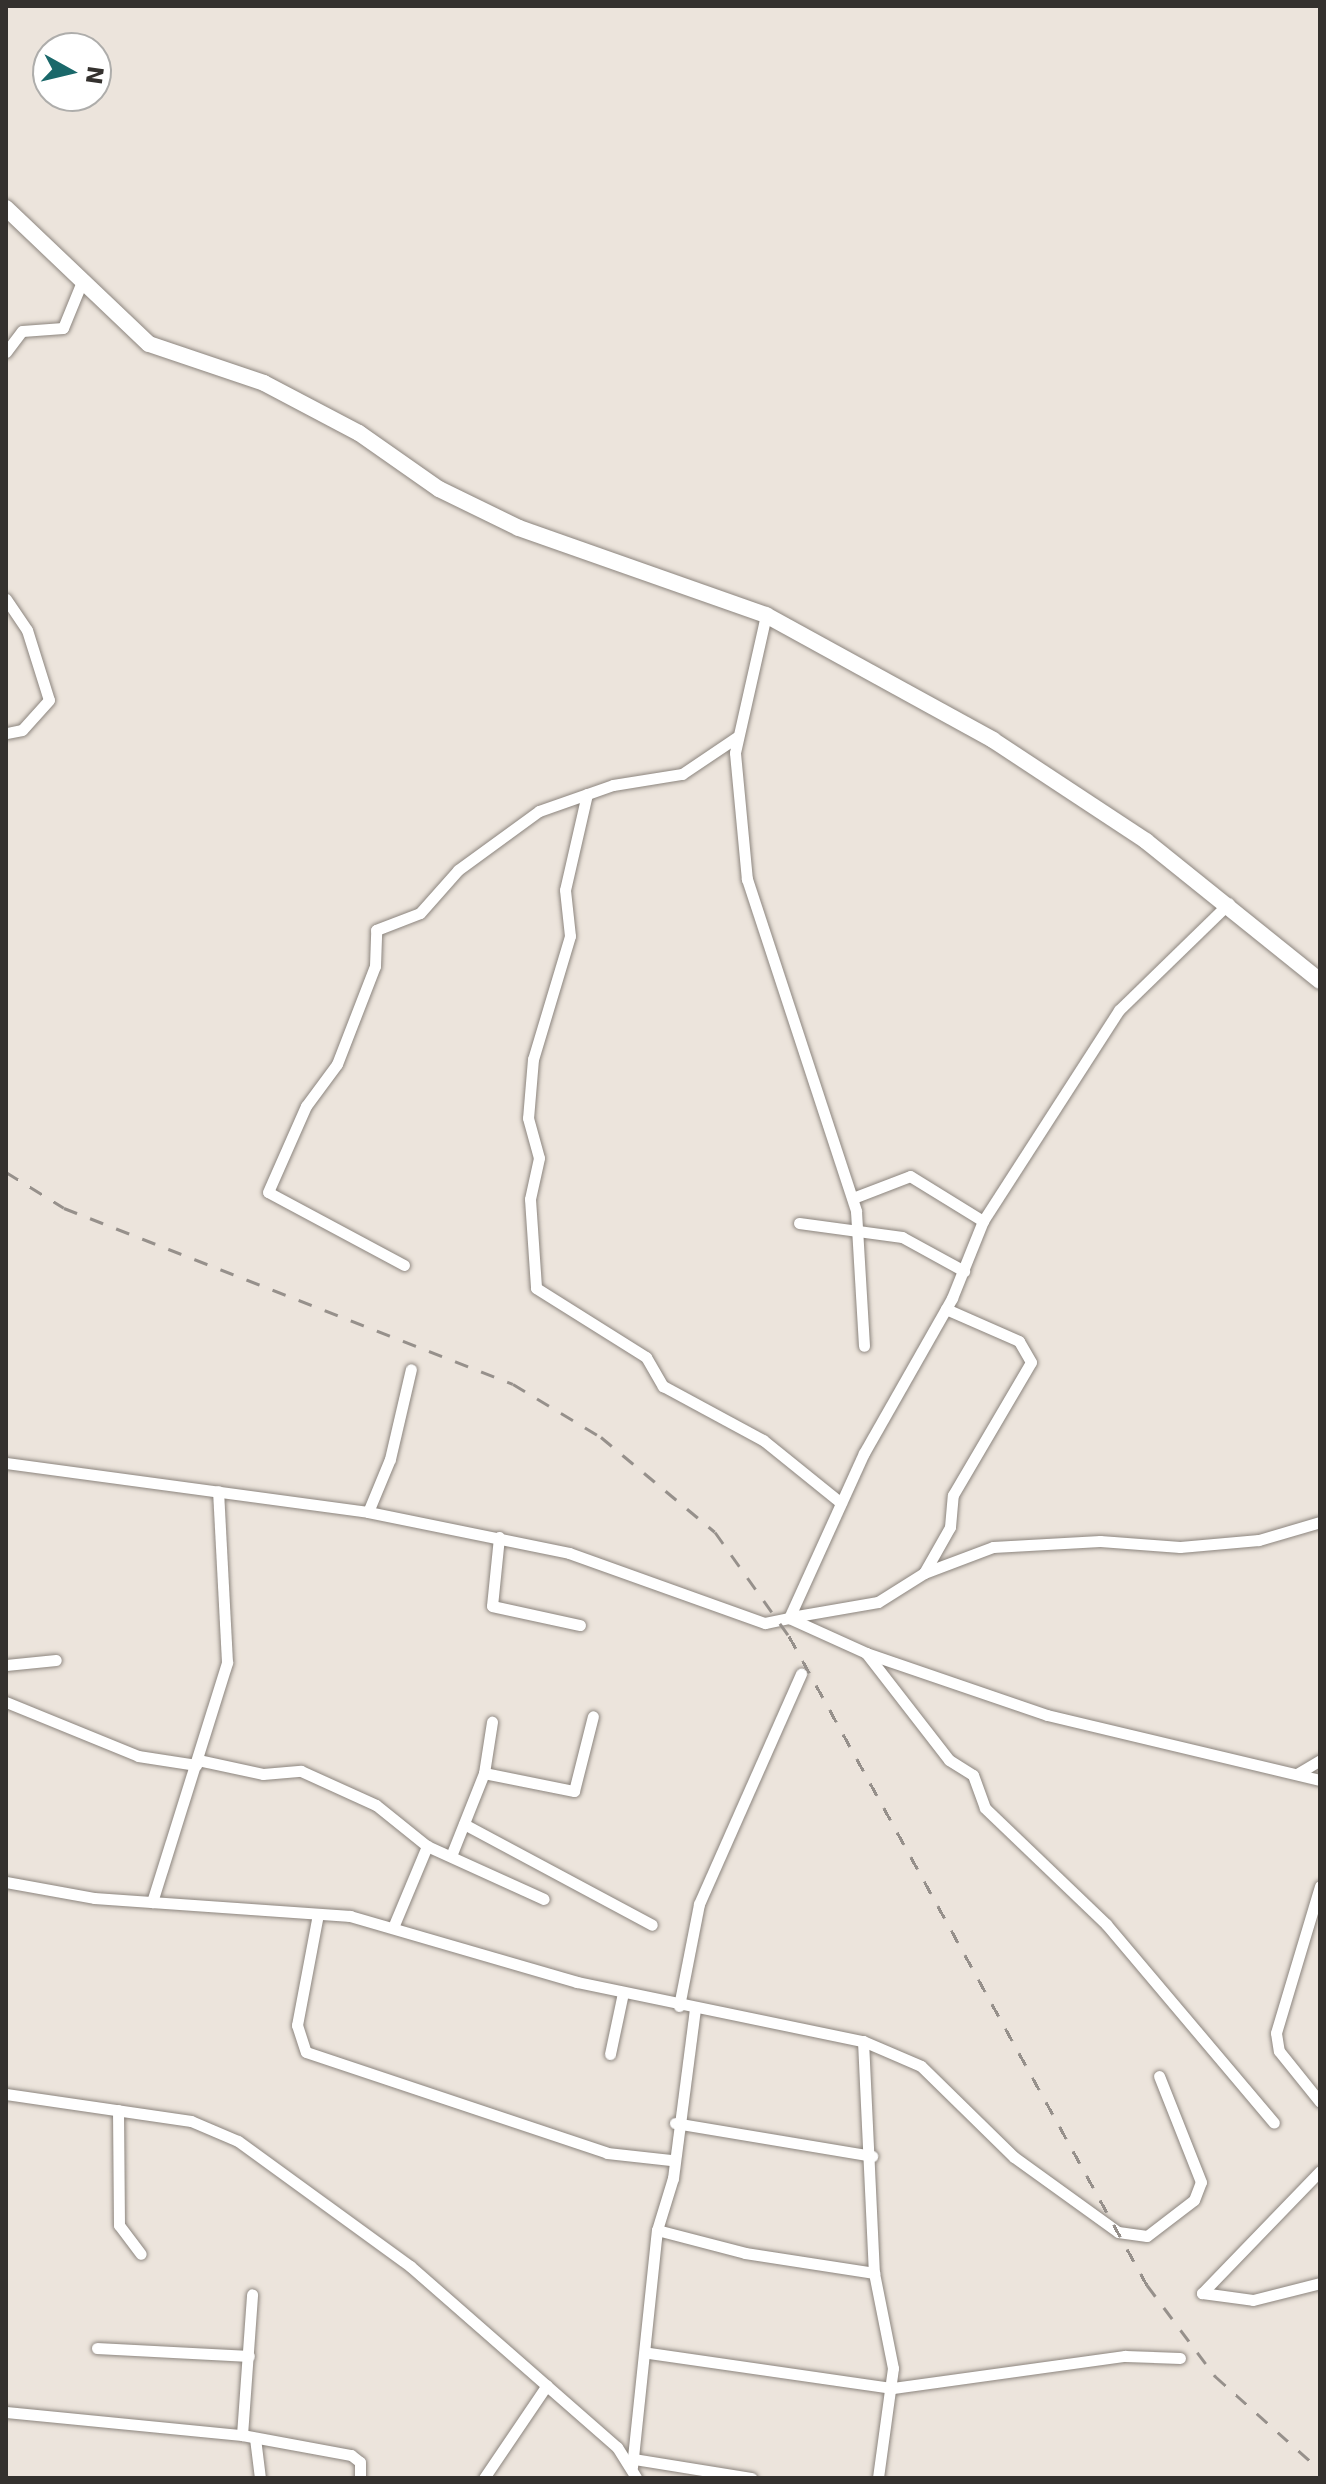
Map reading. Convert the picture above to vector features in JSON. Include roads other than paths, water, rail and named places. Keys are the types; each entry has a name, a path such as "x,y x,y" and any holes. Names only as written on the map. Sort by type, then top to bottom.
{"street":[{"path":"6,208 81,284 149,344 264,383 359,433 439,489 619,566 766,615 993,740 1229,903 1320,981"},
{"path":"6,352 22,331 63,328 81,284"},
{"path":"6,599 27,630 49,700 22,730 6,733"},
{"path":"766,615 737,737 751,897 853,1198 860,1229 864,1346"},
{"path":"404,1265 272,1198 270,1174 337,1064 375,966 376,930 420,913 458,870 539,811 587,794 682,774 737,737"},
{"path":"587,794 565,890 570,936 533,1059 528,1118 539,1158 530,1199 536,1288 646,1357 663,1386 763,1440 841,1503"},
{"path":"790,1616 841,1503 946,1309 983,1221 1119,1010 1229,903"},
{"path":"853,1198 910,1176 983,1221"},
{"path":"799,1223 860,1229 915,1241 964,1271"},
{"path":"924,1573 950,1527 953,1495 1031,1362 1019,1341 946,1309"},
{"path":"368,1512 390,1459 411,1369"},
{"path":"6,1463 368,1512 499,1537 629,1572 765,1623 790,1616 809,1619 878,1602 924,1573 1010,1544 1111,1541 1169,1548 1259,1540 1320,1522"},
{"path":"152,1902 227,1662 218,1491"},
{"path":"499,1537 492,1606 580,1625"},
{"path":"790,1616 866,1653 1047,1715 1320,1780"},
{"path":"866,1653 949,1760 973,1775 985,1808 1106,1924 1274,2123"},
{"path":"6,1665 56,1660"},
{"path":"679,2006 699,1904 801,1674"},
{"path":"6,1702 138,1756 197,1762 263,1774 301,1771 376,1805 427,1846 544,1899"},
{"path":"484,1773 574,1791 593,1716"},
{"path":"451,1856 484,1773 492,1722"},
{"path":"1297,1774 1320,1760"},
{"path":"464,1824 652,1925"},
{"path":"394,1925 427,1846"},
{"path":"6,1882 152,1902 318,1914 394,1925 498,1963 679,2006 863,2041 921,2066 1014,2157 1095,2219 1147,2236 1194,2200 1201,2182 1159,2076"},
{"path":"1320,1886 1276,2033 1279,2051 1320,2102"},
{"path":"318,1914 297,2025 306,2052 607,2153 671,2160"},
{"path":"610,2054 623,1993"},
{"path":"634,2468 649,2353 657,2230 673,2178 671,2160 675,2123 695,2009"},
{"path":"863,2041 872,2156 874,2273 893,2388 878,2478"},
{"path":"6,2094 191,2121 238,2141 410,2266 547,2385 634,2468 751,2478"},
{"path":"118,2110 119,2225 141,2254"},
{"path":"675,2123 872,2156"},
{"path":"1320,2171 1202,2293 1253,2300 1320,2283"},
{"path":"657,2230 745,2253 874,2273"},
{"path":"242,2435 252,2294"},
{"path":"97,2348 249,2356"},
{"path":"649,2353 893,2388 1125,2356 1180,2358"},
{"path":"484,2478 547,2385"},
{"path":"6,2412 242,2435 351,2455 360,2462 360,2478"},
{"path":"255,2438 260,2478"}],"railway":[{"path":"6,1172 64,1208 513,1384 601,1437 715,1532 789,1636 1147,2285 1215,2376 1320,2470"}]}
